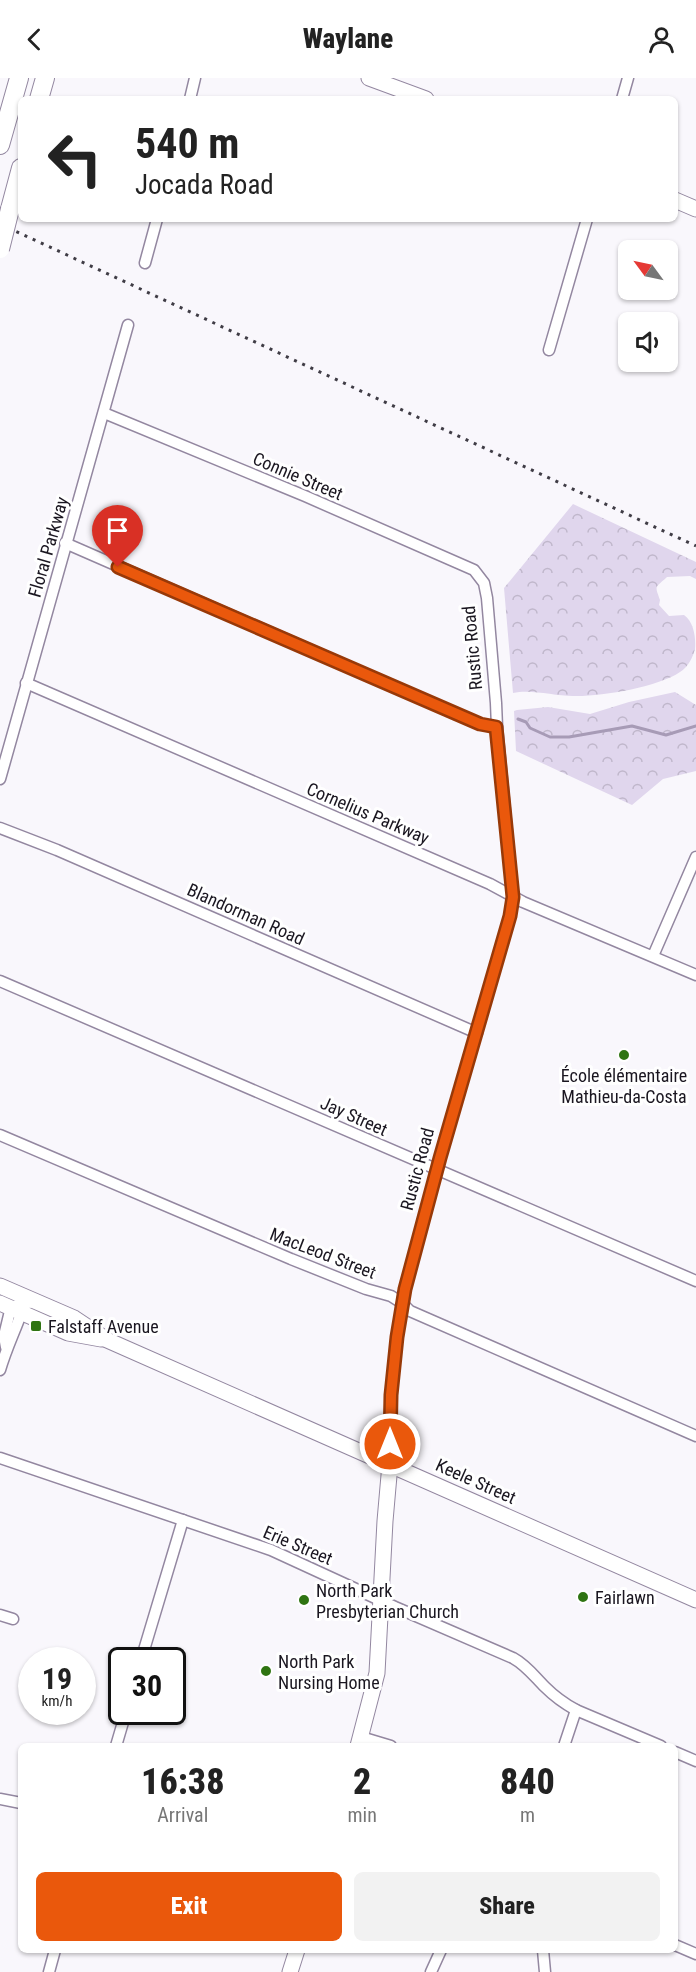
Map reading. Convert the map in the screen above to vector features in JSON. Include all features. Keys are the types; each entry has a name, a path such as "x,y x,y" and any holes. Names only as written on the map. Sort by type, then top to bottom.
{"highway":[{"path":"0,145 19,78"},
{"path":"40,96 45,78"},
{"path":"0,250 18,179"}],"main road":[{"path":"369,78 418,96"},
{"path":"678,201 696,209"},
{"name":"Keele Street","path":"0,1286 74,1318 107,1340 696,1600"},
{"name":"Keele Street","path":"11,1307 68,1333 107,1340"},
{"name":"Rustic Road","path":"359,1741 377,1673 390,1464"},
{"path":"293,1971 296,1953"}],"street":[{"path":"191,96 195,78"},
{"path":"623,96 628,78"},
{"path":"145,263 156,222"},
{"path":"549,350 586,222"},
{"name":"Floral Parkway","path":"0,779 128,325"},
{"name":"Connie Street","path":"104,413 316,501 478,573"},
{"path":"65,543 480,724 496,727"},
{"name":"Rustic Road","path":"390,1464 391,1395 402,1303 437,1170 510,916 513,897 496,727 487,598 484,583 478,573"},
{"name":"Cornelius Parkway","path":"26,683 696,975"},
{"name":"Blandorman Road","path":"0,828 57,850 477,1033"},
{"path":"653,956 696,857"},
{"name":"Jay Street","path":"0,981 696,1281"},
{"name":"MacLeod Street","path":"0,1134 281,1255 366,1289 391,1296 410,1311 696,1436"},
{"path":"0,1370 6,1347 4,1336 11,1307 37,1302"},
{"name":"Erie Street","path":"0,1458 271,1550 513,1658 522,1663 546,1689 576,1710 654,1743"},
{"path":"145,1647 183,1520"},
{"path":"0,1615 13,1619"},
{"path":"565,1743 576,1710"},
{"path":"117,1743 122,1725"},
{"path":"678,1753 696,1761"},
{"path":"0,1799 18,1802"},
{"path":"678,1947 696,1954"},
{"path":"49,1972 54,1953"},
{"path":"431,1972 440,1953"},
{"path":"543,1953 545,1972"}],"green space":[{"path":"573,504 696,562 696,579 690,576 667,577 657,587 659,605 669,616 684,615 694,630 694,652 688,665 680,672 644,686 598,695 513,693 504,588"},
{"path":"675,692 696,705 696,771 663,779 632,805 516,751 514,711 548,707 590,714 629,702"}],"waterway":[{"path":"518,719 526,722 530,728 550,737 569,737 632,726 666,735 696,726"}],"railway":[{"path":"0,224 696,546"}],"place":[{"name":"École élémentaire Mathieu-da-Costa","path":"624,1055"},
{"name":"Falstaff Avenue","path":"36,1326"},
{"name":"Fairlawn","path":"583,1597"},
{"name":"North Park Presbyterian Church","path":"304,1600"},
{"name":"North Park Nursing Home","path":"266,1671"}],"route":[{"path":"118,567 480,724 496,727 513,897 510,916 440,1158 405,1289 391,1395 390,1444"}]}
